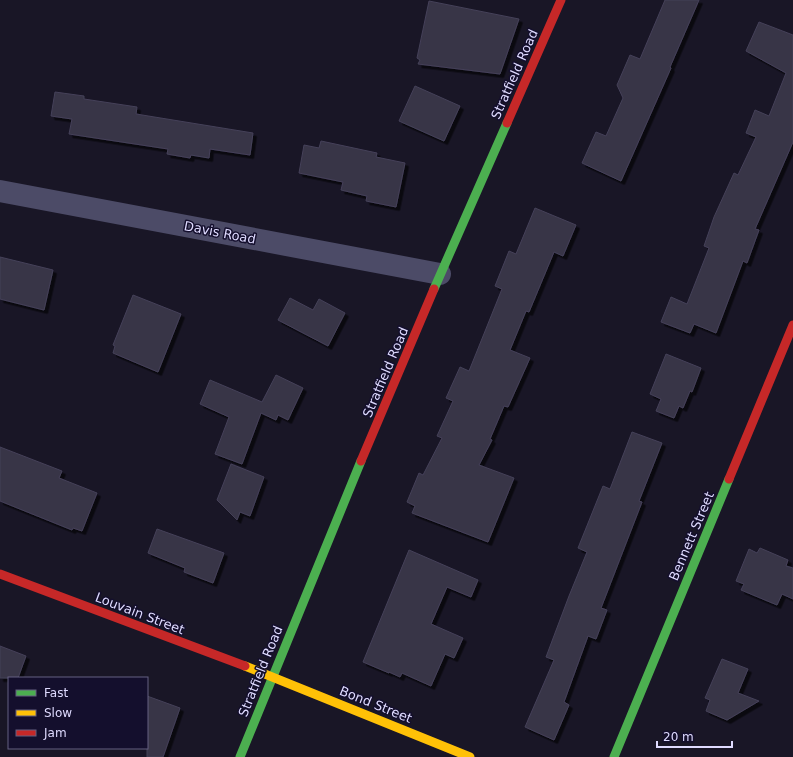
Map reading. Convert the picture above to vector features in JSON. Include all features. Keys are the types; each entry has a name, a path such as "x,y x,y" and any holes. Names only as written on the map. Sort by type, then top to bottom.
{"street":[{"name":"Stratfield Road","path":"240,757 272,676 440,274 561,0"},
{"name":"Davis Road","path":"0,191 440,274"},
{"name":"Bennett Street","path":"614,757 793,325"},
{"name":"Louvain Street","path":"0,574 272,676"},
{"name":"Bond Street","path":"272,676 470,757"}],"building":[{"path":"665,0 699,0 621,181 582,163 596,132 606,136 623,98 617,85 630,55 640,59"},
{"path":"429,1 519,19 500,74 418,64 420,60 417,58"},
{"path":"759,22 793,35 793,142 755,229 759,230 747,263 743,261 716,333 694,324 690,333 661,322 671,297 687,304 709,248 704,246 714,217 734,173 738,175 756,137 746,133 755,110 769,116 786,73 746,51"},
{"path":"415,86 460,106 444,141 399,121"},
{"path":"55,92 84,96 84,99 137,107 136,114 253,133 250,155 210,149 209,158 191,155 190,158 167,154 168,149 69,134 72,119 51,116"},
{"path":"321,141 377,153 376,157 405,163 396,207 366,201 367,196 341,190 343,182 299,173 304,145 319,148"},
{"path":"535,208 576,225 563,256 554,252 529,312 526,311 510,350 530,358 508,407 504,406 490,439 492,440 479,465 514,478 488,542 412,513 415,506 407,502 419,473 423,475 442,438 437,436 453,401 446,398 460,367 469,371 502,289 495,286 509,251 516,254"},
{"path":"0,257 53,270 44,310 0,299"},
{"path":"133,295 181,314 158,372 113,353 115,346 113,345"},
{"path":"290,298 313,310 319,299 345,313 328,346 278,320"},
{"path":"666,354 701,368 692,392 690,391 683,408 679,406 674,418 656,411 661,399 650,394"},
{"path":"276,375 303,388 288,420 278,415 276,420 261,413 242,464 215,454 229,417 200,404 210,380 262,402"},
{"path":"632,432 662,443 639,501 642,502 601,608 607,610 596,639 588,636 564,702 569,705 554,740 525,727 554,660 546,657 587,552 578,548 603,486 610,489"},
{"path":"0,447 62,471 59,478 97,493 82,531 73,528 72,530 0,501"},
{"path":"231,464 264,477 250,516 240,512 237,520 217,500"},
{"path":"157,529 224,553 213,583 184,572 185,568 148,553"},
{"path":"760,548 788,560 786,566 793,568 793,599 782,594 777,605 741,590 744,584 736,581 749,549 757,553"},
{"path":"409,550 478,580 471,597 447,587 431,624 463,638 454,658 445,654 431,686 402,673 400,677 363,662"},
{"path":"0,646 26,656 18,677 0,678"},
{"path":"722,659 748,669 738,693 759,701 727,720 706,711 710,700 705,698"},
{"path":"148,696 180,708 163,757 147,757"}],"traffic: fast":[{"path":"434,289 507,123"},
{"path":"240,757 361,461"},
{"path":"614,757 729,479"}],"traffic: slow":[{"path":"245,666 470,757"}],"traffic: jam":[{"path":"507,123 561,0"},
{"path":"361,461 434,289"},
{"path":"729,479 793,325"},
{"path":"0,574 245,666"}]}
